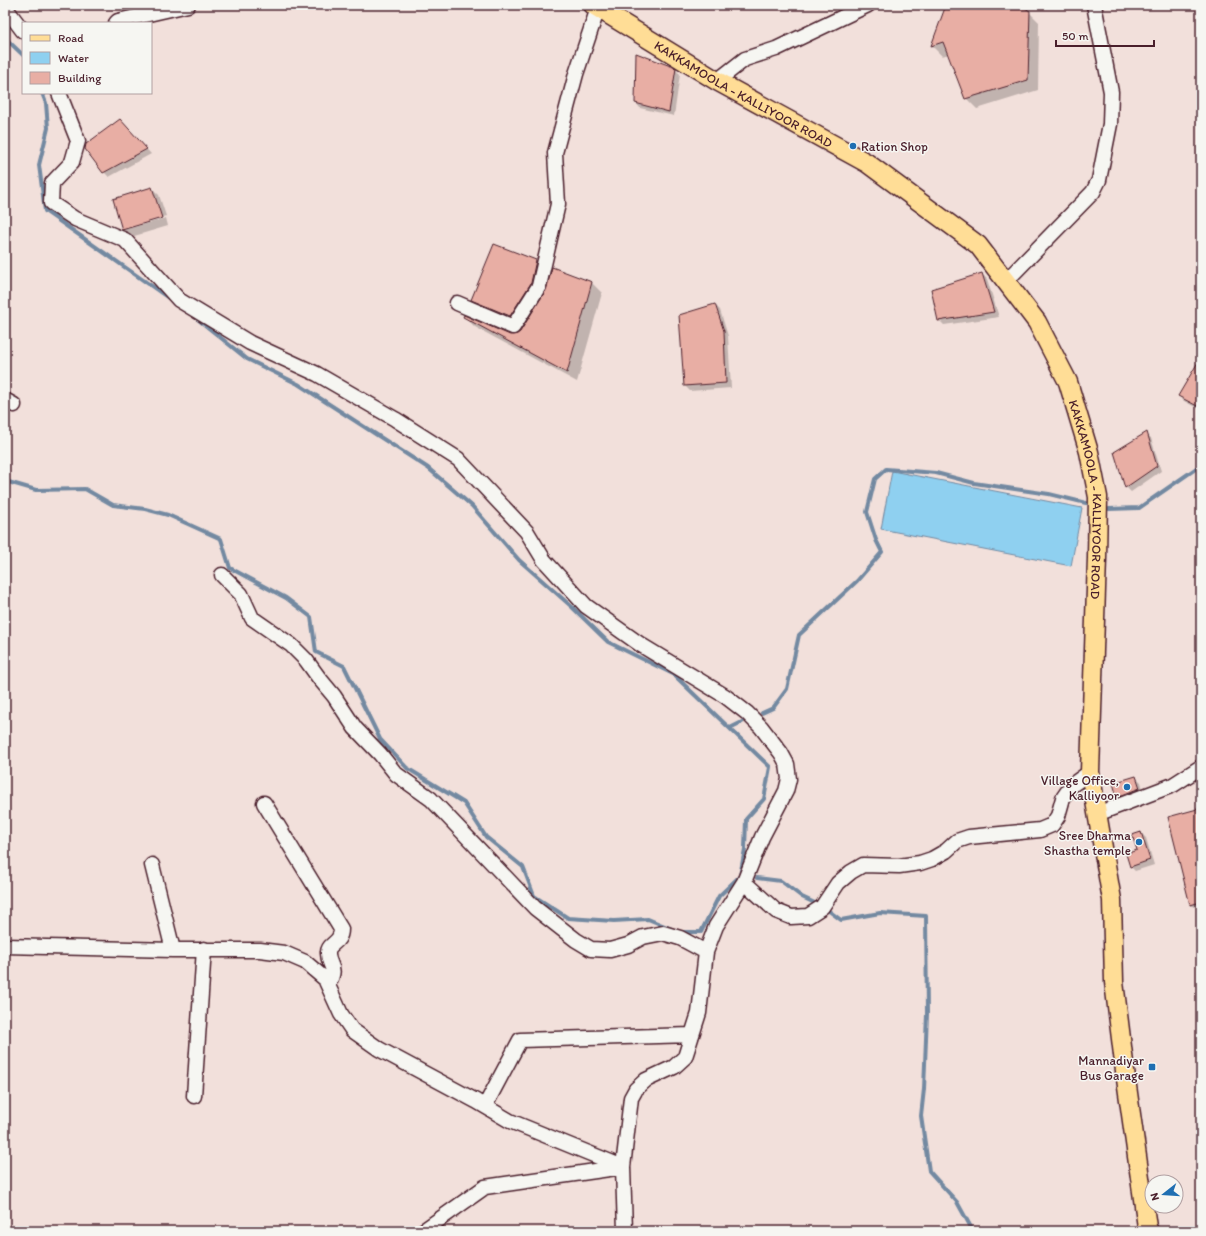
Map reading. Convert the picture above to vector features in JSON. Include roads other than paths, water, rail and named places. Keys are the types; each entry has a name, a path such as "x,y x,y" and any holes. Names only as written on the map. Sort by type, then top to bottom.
{"main road":[{"name":"KAKKAMOOLA - KALLIYOOR ROAD","path":"596,6 717,81 867,163 978,245 1037,322 1068,382 1089,452 1098,497 1098,558 1090,772 1112,900 1115,990 1129,1102 1147,1227 1149,1231"}],"street":[{"path":"117,22 188,5"},
{"path":"717,81 745,59 776,49 868,5"},
{"path":"1006,281 1093,192 1099,180 1110,124 1111,92 1094,5"},
{"path":"5,6 22,30"},
{"path":"458,303 513,327 539,286 558,204 555,153 596,6"},
{"path":"59,94 78,141 72,162 52,183 50,203 75,219 125,240 179,300 250,343 317,374 395,418 458,459 527,532 544,560 586,606 640,645 725,696 747,713 761,727 781,753 787,764 789,779 786,791 762,836 744,882 716,926 706,952 699,1013 684,1057 674,1067 646,1080 636,1089 631,1098 623,1167 625,1231"},
{"path":"222,575 241,594 252,618 291,644 306,660 334,696 355,728 380,754 396,774 431,799 535,908 576,940 591,949 610,950 628,945 643,937 663,933 680,938 706,952"},
{"path":"1097,814 1173,785 1201,767"},
{"path":"744,882 776,911 791,917 808,916 822,907 838,883 850,872 863,865 900,866 920,863 932,859 946,851 957,841 969,837 1040,830 1052,825 1058,816 1064,798 1072,784 1090,772"},
{"path":"264,803 341,929 341,936 327,952 333,969 333,974 328,984"},
{"path":"152,865 174,950"},
{"path":"5,946 174,950 260,950 284,953 305,962 325,979 341,1014 352,1030 379,1049 510,1121 623,1167"},
{"path":"194,1096 204,949"},
{"path":"485,1106 520,1040 692,1035"},
{"path":"423,1231 485,1187 623,1167"}],"water":[{"path":"892,471 1082,508 1071,566 881,529"}],"waterway":[{"path":"5,38 22,54"},
{"path":"42,94 46,103 48,128 39,165 45,211 170,299"},
{"path":"195,317 247,359 298,384 428,468 472,506 519,560 572,607 608,642 673,674 770,767 764,799 746,819 745,849 740,876 719,896 701,932 680,932"},
{"path":"1109,509 1139,508 1201,465"},
{"path":"762,713 773,708 787,689 799,635 857,581 882,552 876,540 867,512 875,479 886,469 936,473 974,483 1049,494 1086,503"},
{"path":"5,481 36,490 85,489 113,505 145,509 168,515 221,539 230,568 286,598 311,617 316,652 344,666 380,739 407,768 464,803 486,837 523,867 534,896 568,918 614,921 648,919 672,929"},
{"path":"730,728 742,722"},
{"path":"757,878 781,881 802,897 819,905"},
{"path":"825,908 841,920 880,913 926,916 927,1014 924,1089 921,1116 929,1171 957,1202 973,1231"}],"place":[{"name":"Ration Shop","path":"853,146"},
{"name":"Village Office, Kalliyoor","path":"1127,787"},
{"name":"Sree Dharma Shastha temple","path":"1139,842"},
{"name":"Mannadiyar Bus Garage","path":"1152,1067"}]}
